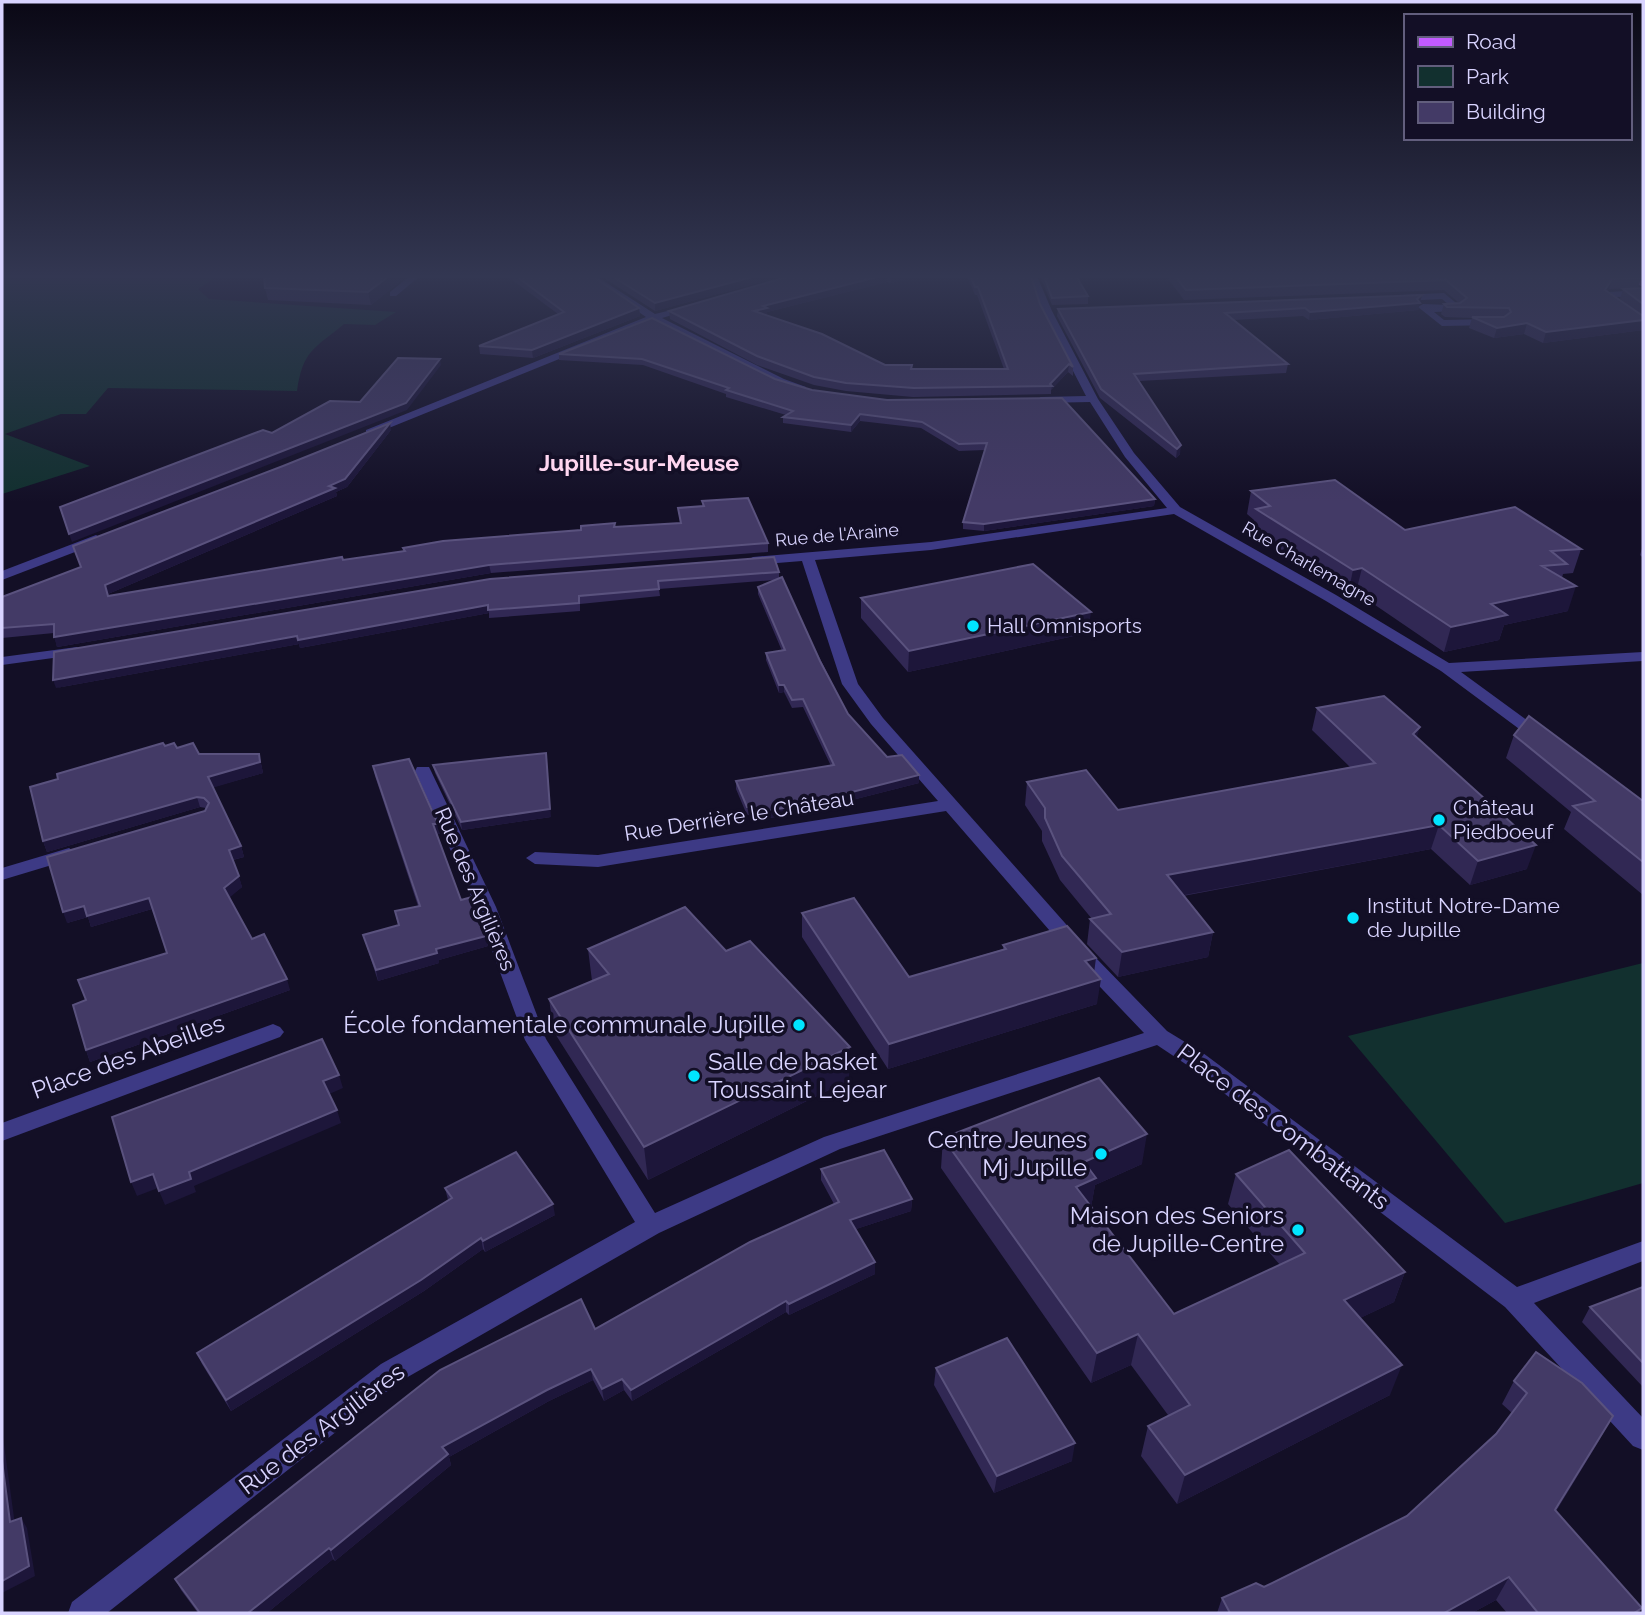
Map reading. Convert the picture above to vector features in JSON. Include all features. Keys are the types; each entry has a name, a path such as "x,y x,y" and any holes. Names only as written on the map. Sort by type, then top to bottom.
{"street":[{"path":"355,438 568,351"},
{"path":"721,351 780,381 813,391"},
{"name":"Rue Charlemagne","path":"1068,351 1093,399 1129,456 1176,510 1332,598 1446,668 1557,750"},
{"path":"1029,400 1093,399"},
{"name":"Rue de l'Araine","path":"738,562 931,546 1176,510"},
{"path":"2,576 103,537"},
{"path":"807,557 850,684 948,805 1089,963 1159,1036"},
{"path":"2,661 97,648"},
{"path":"1446,668 1643,656"},
{"name":"Rue des Argilières","path":"423,771 486,907 536,1040 650,1226"},
{"name":"Rue Derrière le Château","path":"536,858 598,861 948,805"},
{"path":"2,874 82,851"},
{"name":"Place des Abeilles","path":"2,1132 273,1032"},
{"name":"Place des Combattants","path":"832,1143 1159,1036 1195,1059 1514,1299 1643,1437"},
{"name":"Rue des Argilières","path":"83,1613 390,1373 650,1226 832,1143"},
{"path":"1514,1299 1643,1251"}],"green space":[{"path":"2,351 312,351 303,367 297,391 108,388 86,414 61,414 5,434 90,466 2,494"},
{"path":"1643,963 1643,1183 1505,1223 1348,1036"}],"building":[{"path":"566,351 719,351 775,379 812,390 887,400 1062,398 1155,499 984,524 963,522 987,443 959,444 922,422 860,414 851,425 783,417 793,411 642,359 559,354"},
{"path":"748,351 857,351 885,365 912,365 911,369 1008,369 1002,351 1065,351 1073,367 1069,364 1050,384 1052,386 914,388 846,383 814,377"},
{"path":"1081,351 1272,351 1288,364 1134,374 1181,445 1177,449 1101,389"},
{"path":"398,358 440,359 406,403 69,534 60,507 263,430 272,433 330,401 360,402"},
{"path":"390,423 345,479 329,486 335,488 105,585 108,596 342,557 343,560 405,551 403,548 443,541 581,530 581,526 615,523 614,527 681,523 678,508 704,506 702,501 748,498 768,543 489,565 54,637 54,624 2,628 2,597 81,567 73,546"},
{"path":"1335,480 1405,530 1515,507 1581,549 1551,551 1567,564 1542,566 1576,586 1491,604 1507,615 1451,627 1362,568 1353,570 1256,509 1270,506 1251,491"},
{"path":"774,557 779,572 658,581 659,589 579,596 579,603 488,610 488,605 298,640 297,636 53,680 54,652 490,579"},
{"name":"Hall Omnisports","path":"1033,564 1091,612 909,651 861,598"},
{"path":"782,577 820,661 848,714 887,757 902,755 919,775 797,806 756,812 753,807 747,807 736,781 834,765 803,699 792,700 784,685 779,685 766,653 785,650 758,587"},
{"path":"1384,696 1420,727 1413,734 1536,845 1478,861 1439,825 1167,875 1213,932 1122,952 1090,919 1111,914 1062,856 1045,818 1045,808 1027,782 1086,770 1118,810 1375,763 1317,708"},
{"path":"1529,716 1643,801 1643,862 1573,806 1595,801 1514,735"},
{"path":"163,743 165,746 174,743 177,748 193,743 199,754 259,754 260,762 208,777 241,846 229,850 239,876 224,888 252,939 264,934 287,979 86,1050 73,1005 86,1000 78,980 167,953 149,898 87,916 84,906 63,912 47,857 205,811 209,803 204,798 197,797 43,841 30,787 58,779 57,774"},
{"path":"546,753 550,809 461,822 433,765"},
{"path":"409,759 438,824 433,824 461,900 472,897 486,936 436,949 437,953 376,970 363,935 399,925 395,911 420,906 373,766"},
{"path":"854,898 909,977 1006,949 1003,945 1067,926 1096,958 1085,961 1101,979 889,1044 802,913"},
{"name":"Salle de basket Toussaint Lejear","path":"685,907 726,951 750,941 850,1047 644,1147 549,999 609,974 588,949"},
{"path":"322,1039 339,1075 323,1081 337,1110 189,1172 191,1179 159,1191 153,1174 131,1182 112,1117"},
{"path":"1099,1078 1147,1134 1084,1162 1096,1178 1076,1187 1174,1314 1305,1253 1236,1174 1289,1150 1405,1272 1344,1300 1402,1365 1185,1475 1148,1426 1190,1405 1138,1334 1097,1353 943,1138"},
{"path":"884,1150 912,1199 850,1220 875,1262 789,1304 786,1301 631,1390 622,1379 602,1389 591,1369 442,1447 448,1454 331,1550 329,1548 248,1613 200,1613 175,1579 440,1370 581,1299 595,1329 750,1242 839,1202 821,1169"},
{"path":"516,1152 553,1204 483,1241 481,1238 421,1280 226,1400 197,1353 452,1198 445,1188"},
{"path":"1643,1287 1643,1363 1590,1307"},
{"path":"1007,1338 1075,1443 997,1476 936,1368"},
{"path":"1536,1352 1582,1383 1613,1416 1555,1510 1642,1608 1634,1613 1538,1613 1509,1577 1444,1613 1230,1613 1222,1598 1256,1583 1264,1587 1407,1516 1496,1434 1527,1393 1514,1381"},
{"path":"2,1461 10,1522 21,1518 29,1566 2,1581"}],"place":[{"name":"Hall Omnisports","path":"973,626"},
{"name":"Château Piedboeuf","path":"1439,820"},
{"name":"Institut Notre-Dame de Jupille","path":"1353,918"},
{"name":"École fondamentale communale Jupille","path":"799,1025"},
{"name":"Salle de basket Toussaint Lejear","path":"694,1076"},
{"name":"Centre Jeunes Mj Jupille","path":"1101,1154"},
{"name":"Maison des Seniors de Jupille-Centre","path":"1298,1230"}],"district":[{"name":"Jupille-sur-Meuse","path":"639,463"}]}
